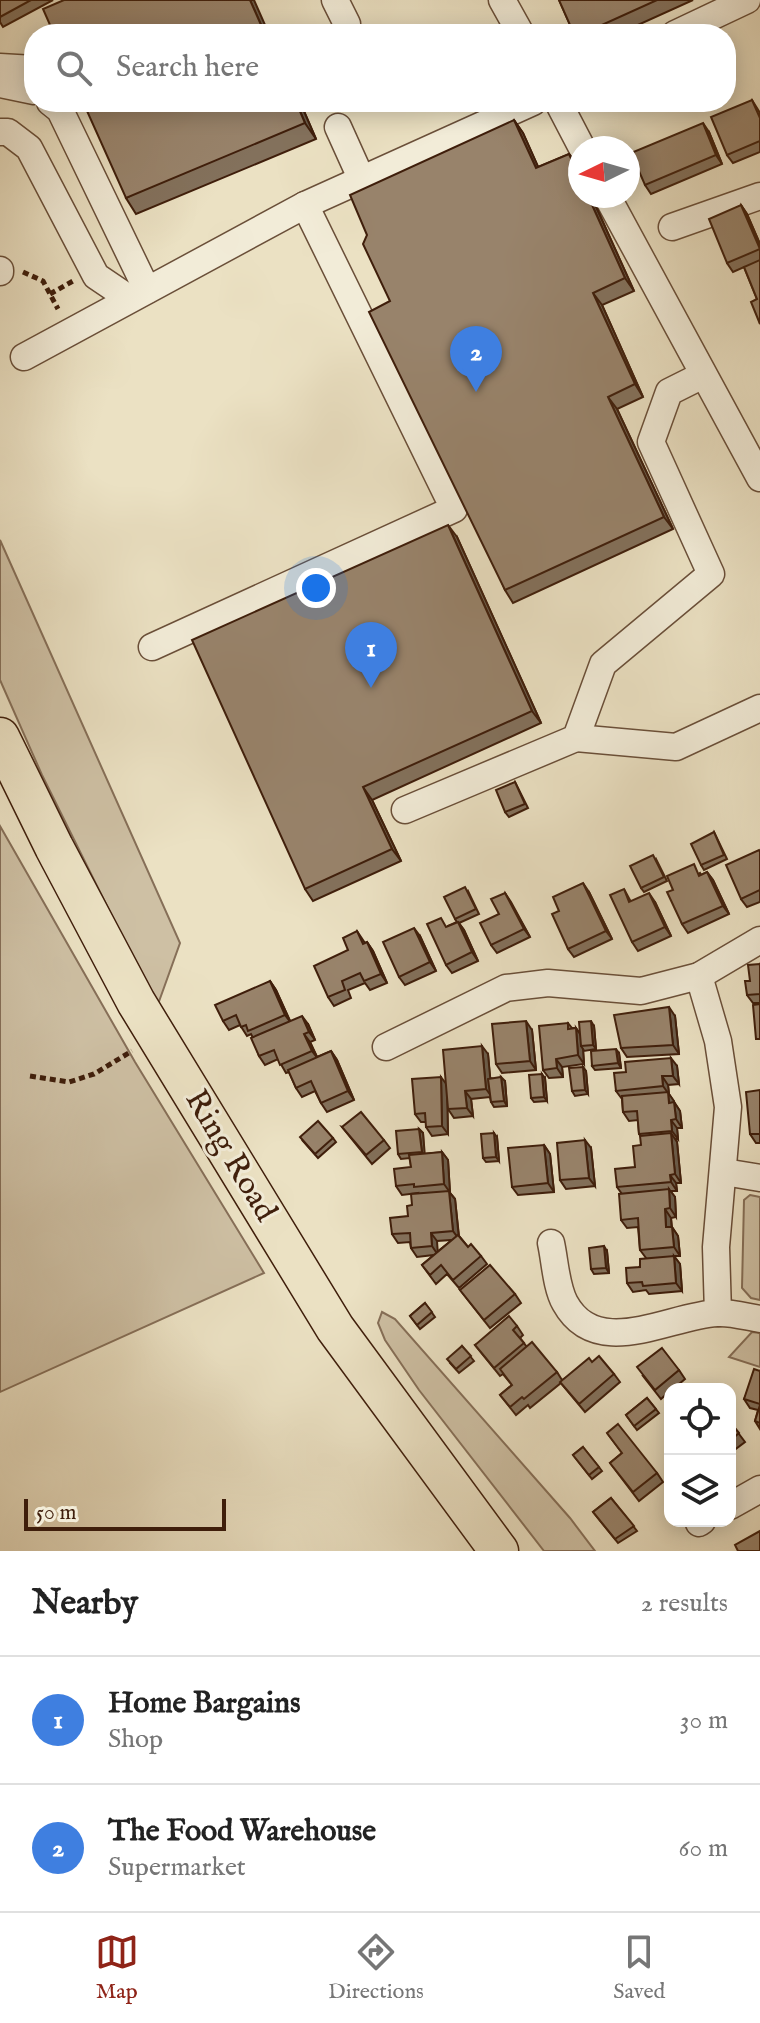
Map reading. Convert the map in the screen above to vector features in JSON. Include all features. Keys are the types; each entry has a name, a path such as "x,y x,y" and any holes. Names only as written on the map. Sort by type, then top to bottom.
{"highway":[{"name":"Ring Road","path":"0,737 54,847 157,1036 335,1328 499,1551"}],"street":[{"path":"335,0 347,24"},
{"path":"502,0 515,24"},
{"path":"696,24 747,0"},
{"path":"0,67 24,68"},
{"path":"0,84 24,89"},
{"path":"59,112 139,295"},
{"path":"24,357 305,205 510,112"},
{"path":"563,112 576,136"},
{"path":"338,127 361,178"},
{"path":"0,132 8,132 29,148 96,276 139,295"},
{"path":"672,227 760,196"},
{"path":"152,647 454,509 305,205"},
{"path":"613,208 760,478"},
{"path":"576,738 603,664 711,574 651,442 669,392 703,375"},
{"path":"405,810 576,738 676,747 760,708"},
{"path":"386,1047 506,988 548,983 641,991 699,976 760,940"},
{"path":"699,976 718,1041 728,1107 716,1247 718,1313"},
{"path":"724,1172 760,1178"},
{"path":"551,1243 564,1301 581,1324 607,1333 672,1324 718,1313 760,1319"},
{"path":"736,1503 760,1489"}],"path":[{"path":"0,271 13,268 43,281 70,331"},
{"path":"30,1076 69,1082 94,1074 157,1036"}],"shaded area":[{"path":"0,540 180,943 157,1007 42,775 0,680"},
{"path":"0,826 135,1062 264,1273 0,1392"},
{"path":"750,1195 760,1197 760,1300 751,1298 742,1288 744,1200"},
{"path":"382,1312 395,1319 570,1518 595,1551 544,1551 419,1390 385,1340 378,1323"},
{"path":"752,1332 760,1333 760,1367 729,1357"}],"building":[{"path":"0,0 31,0 0,17"},
{"path":"64,0 250,0 261,24 50,24 43,9"},
{"path":"559,0 657,0 604,24 570,24"},
{"path":"752,100 760,118 760,141 727,155 711,117 723,112 736,112 736,107"},
{"path":"87,112 300,112 305,123 126,198"},
{"path":"514,120 536,168 568,154 568,208 593,208 625,278 593,293 635,384 608,397 664,517 505,590 369,312 390,301 363,244 367,235 350,195"},
{"path":"703,123 716,155 645,185 640,174 640,149"},
{"path":"741,205 760,249 727,263 709,219"},
{"path":"760,260 760,324 751,302 757,299 744,267"},
{"path":"448,525 532,711 363,787 392,849 305,889 192,640"},
{"path":"515,782 525,804 505,812 496,790"},
{"path":"714,832 724,855 701,865 691,844"},
{"path":"759,850 760,890 741,899 726,865"},
{"path":"653,855 664,877 641,888 630,866"},
{"path":"694,864 699,876 707,872 723,906 682,924 667,892 673,890 667,876"},
{"path":"583,883 606,931 568,949 552,914 559,911 553,897"},
{"path":"465,887 476,909 455,919 444,897"},
{"path":"624,889 629,902 649,893 665,927 632,942 610,895"},
{"path":"505,893 524,929 491,945 480,923 499,914 491,899"},
{"path":"441,918 446,927 458,922 472,952 446,965 427,924"},
{"path":"414,928 430,962 399,977 383,942"},
{"path":"357,931 363,944 367,942 381,974 364,981 360,973 342,981 345,990 328,997 314,966 348,950 343,938"},
{"path":"760,964 760,994 747,995 745,981 750,981 748,965"},
{"path":"270,981 285,1015 248,1031 246,1025 241,1027 236,1015 223,1021 215,1005"},
{"path":"760,1004 760,1039 756,1039 753,1005"},
{"path":"669,1007 673,1045 621,1048 614,1015"},
{"path":"302,1016 309,1032 304,1034 312,1051 280,1065 274,1050 259,1056 251,1038"},
{"path":"526,1021 530,1061 496,1064 492,1024"},
{"path":"591,1021 593,1045 581,1046 579,1022"},
{"path":"568,1023 568,1029 576,1028 578,1055 556,1059 557,1068 543,1070 539,1026"},
{"path":"482,1046 486,1089 465,1091 467,1108 448,1109 443,1050"},
{"path":"616,1049 618,1063 592,1066 591,1051"},
{"path":"331,1051 348,1091 321,1103 311,1081 296,1088 288,1070"},
{"path":"671,1058 673,1076 662,1076 663,1086 616,1091 614,1073 626,1072 625,1062"},
{"path":"583,1067 585,1090 572,1091 569,1068"},
{"path":"542,1074 544,1097 531,1098 529,1075"},
{"path":"441,1077 442,1126 426,1127 425,1113 415,1114 412,1079"},
{"path":"501,1077 504,1101 491,1102 488,1079"},
{"path":"760,1090 760,1134 750,1134 746,1092"},
{"path":"668,1092 669,1103 674,1102 676,1119 671,1120 672,1131 639,1134 637,1111 623,1112 622,1096"},
{"path":"361,1112 384,1140 366,1155 342,1127"},
{"path":"318,1121 333,1138 315,1154 300,1137"},
{"path":"419,1129 422,1152 398,1154 396,1131"},
{"path":"494,1133 496,1157 483,1158 481,1134"},
{"path":"671,1133 675,1174 670,1175 671,1182 617,1187 615,1169 635,1167 633,1146 641,1145 640,1136"},
{"path":"585,1140 589,1178 560,1180 557,1143"},
{"path":"544,1145 548,1183 512,1187 508,1148"},
{"path":"442,1152 444,1184 396,1186 394,1169 411,1167 409,1155"},
{"path":"669,1189 670,1208 665,1209 666,1227 672,1227 674,1247 640,1250 638,1218 621,1220 619,1194"},
{"path":"449,1191 453,1231 431,1233 432,1246 411,1248 410,1233 392,1234 390,1218 408,1216 407,1206 412,1205 411,1194"},
{"path":"458,1235 481,1256 453,1280 441,1265 430,1275 422,1265"},
{"path":"604,1246 606,1268 591,1269 589,1248"},
{"path":"674,1256 676,1283 643,1286 642,1282 627,1283 626,1268 640,1267 640,1259"},
{"path":"490,1265 515,1294 484,1320 460,1290"},
{"path":"425,1303 432,1312 417,1325 410,1316"},
{"path":"509,1316 517,1326 513,1330 524,1343 494,1368 475,1345"},
{"path":"532,1342 557,1372 510,1407 500,1395 512,1385 500,1369"},
{"path":"462,1346 471,1356 456,1369 447,1359"},
{"path":"662,1348 679,1370 655,1390 637,1367"},
{"path":"599,1356 614,1374 579,1404 560,1382 589,1358 592,1362"},
{"path":"754,1369 760,1371 760,1404 744,1399"},
{"path":"647,1398 656,1409 634,1426 626,1415"},
{"path":"760,1405 760,1423 755,1421"},
{"path":"618,1424 657,1473 633,1492 610,1463 622,1453 607,1433"},
{"path":"583,1447 599,1467 589,1475 573,1455"},
{"path":"611,1498 634,1526 615,1539 593,1512"},
{"path":"760,1531 760,1551 738,1551 735,1545"}],"place":[{"name":"The Food Warehouse","path":"476,392"},
{"name":"Home Bargains","path":"371,688"}]}
